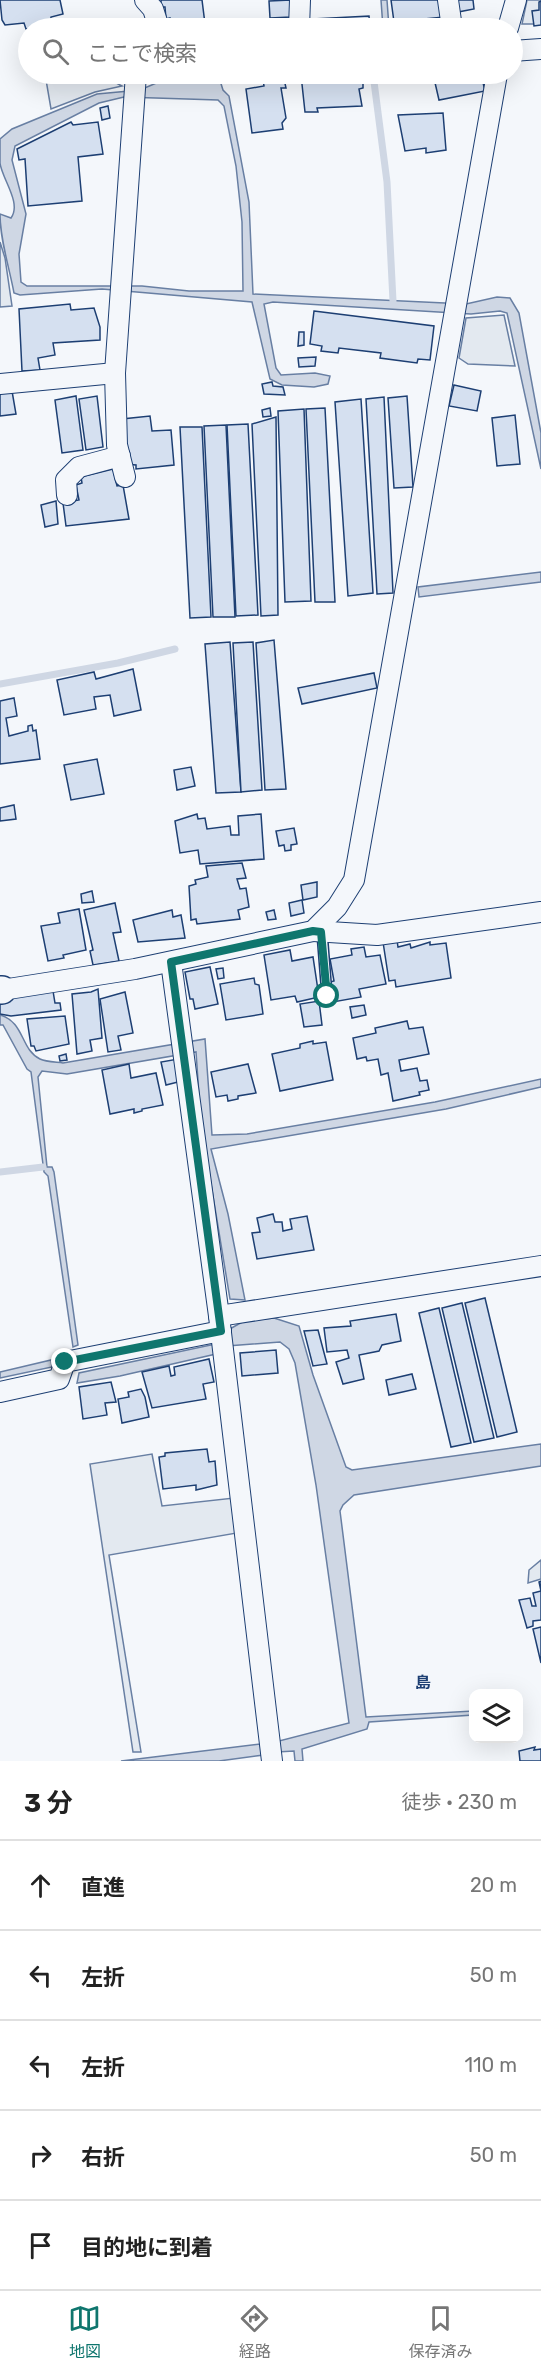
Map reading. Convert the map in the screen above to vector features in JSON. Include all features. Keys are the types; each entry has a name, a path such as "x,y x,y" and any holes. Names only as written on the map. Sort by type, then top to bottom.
{"street":[{"path":"145,0 153,9 156,18"},
{"path":"299,18 300,0"},
{"path":"448,0 451,18"},
{"path":"510,18 516,0"},
{"path":"523,50 541,49"},
{"path":"125,477 117,445 115,373 135,84"},
{"path":"317,931 337,908 354,880 495,84"},
{"path":"0,384 115,373"},
{"path":"67,495 66,480 79,467 120,456"},
{"path":"1,990 171,962 317,931 377,935 541,912"},
{"path":"171,962 220,1323 272,1761"},
{"path":"0,1392 59,1379 65,1362 220,1323 541,1266"}],"lane":[{"path":"317,931 327,996"}],"shaded area":[{"path":"381,0 387,0 388,18 382,18"},
{"path":"527,0 541,0 541,24 523,24"},
{"path":"47,84 118,84 122,86 95,92 51,109"},
{"path":"154,84 221,84 229,96 249,202 253,294 466,304 497,297 510,298 519,313 541,433 541,469 507,313 500,311 471,314 273,302 264,304 276,368 281,375 315,373 330,376 328,384 314,387 282,385 270,379 252,302 102,289 20,295 14,293 3,243 0,214 11,218 14,205 1,169 0,139 12,129 97,94 140,90","holes":["124,97 218,100 224,106 236,166 242,222 243,291 189,291 142,286 27,286 21,282 19,254 26,214 12,160 15,146 99,103"]},
{"path":"0,242 5,258 12,306 0,307"},
{"path":"504,315 515,366 468,364 459,358 466,318"},
{"path":"541,572 541,582 419,597 418,587"},
{"path":"0,1015 14,1023 34,1055 51,1062 63,1063 205,1039 212,1135 247,1134 435,1102 541,1079 541,1087 446,1109 211,1149 228,1214 245,1300 230,1299 201,1123 196,1052 67,1074 42,1071 38,1077 47,1167 52,1167 54,1172 78,1345 73,1347 48,1176 44,1172 31,1072 27,1069 3,1025 0,1025"},
{"path":"274,1318 299,1326 313,1375 346,1467 352,1470 541,1444 541,1466 354,1495 340,1511 366,1717 469,1711 469,1715 369,1722 367,1729 302,1749 303,1761 295,1761 294,1751 277,1752 275,1742 349,1723 316,1485 295,1363 289,1349 280,1342 227,1346 216,1354 120,1376 77,1383 79,1373 230,1341 228,1330 244,1321"},
{"path":"51,1360 52,1367 0,1378 0,1372"},
{"path":"152,1454 162,1506 234,1498 237,1533 109,1555 141,1752 133,1752 90,1464"},
{"path":"541,1560 541,1579 528,1583 529,1570"},
{"path":"260,1744 263,1755 219,1761 121,1761"}],"building":[{"path":"0,0 60,0 63,14 51,18 18,18 18,24 5,25 2,20"},
{"path":"161,0 202,0 204,18 166,18 165,7 161,7"},
{"path":"291,0 291,17 270,18 269,1"},
{"path":"391,0 443,0 444,17 393,18"},
{"path":"458,0 473,0 474,9 458,12"},
{"path":"541,1 541,25 534,26 532,11 539,10"},
{"path":"369,16 369,18 332,18"},
{"path":"264,84 285,84 286,88 281,88 286,118 282,123 283,129 252,133 246,89 264,86"},
{"path":"302,84 363,84 363,88 359,89 362,106 317,108 318,112 305,112"},
{"path":"435,84 483,84 485,91 439,100"},
{"path":"108,106 110,118 102,120 100,108"},
{"path":"443,113 446,150 426,153 426,148 405,151 398,115"},
{"path":"71,122 73,125 98,122 103,154 78,157 82,201 28,206 25,159 19,160 17,149"},
{"path":"70,304 71,310 94,308 100,327 100,340 53,343 55,355 38,358 40,370 22,371 19,309"},
{"path":"314,311 434,326 430,360 418,359 417,363 380,358 381,353 339,348 338,353 321,351 322,346 310,344"},
{"path":"299,332 304,332 304,345 298,346"},
{"path":"316,357 315,366 299,367 298,358"},
{"path":"272,382 273,386 283,387 285,395 264,394 262,384"},
{"path":"454,385 481,391 477,411 449,406"},
{"path":"12,391 16,414 0,416 0,393"},
{"path":"76,396 83,450 62,453 55,400"},
{"path":"97,396 103,447 86,450 79,399"},
{"path":"407,396 413,487 394,488 388,398"},
{"path":"384,397 393,593 377,594 366,399"},
{"path":"361,399 373,593 348,596 335,402"},
{"path":"270,408 271,416 263,417 262,410"},
{"path":"325,408 335,602 315,602 306,409"},
{"path":"304,409 311,601 285,602 278,411"},
{"path":"515,415 520,464 497,466 492,418"},
{"path":"150,416 152,431 171,430 174,465 136,469 136,465 124,464 122,419"},
{"path":"276,417 278,615 261,616 252,424"},
{"path":"248,424 258,615 236,616 227,425"},
{"path":"226,425 235,617 213,617 204,426"},
{"path":"180,427 202,427 211,617 190,618"},
{"path":"113,469 117,486 123,485 129,519 66,526 63,503 79,500 76,485 82,483 81,477"},
{"path":"56,501 58,524 45,527 41,505"},
{"path":"274,640 286,789 265,790 256,643"},
{"path":"230,642 241,792 216,793 205,644"},
{"path":"253,642 262,790 241,792 233,643"},
{"path":"133,669 141,710 114,716 110,695 94,697 96,709 64,715 57,680 94,672 96,679"},
{"path":"374,673 377,688 302,704 298,688"},
{"path":"14,698 17,716 6,718 9,736 28,731 28,726 32,725 33,731 36,730 40,759 0,764 0,701"},
{"path":"97,759 104,794 71,800 64,765"},
{"path":"191,767 195,786 177,790 174,770"},
{"path":"14,805 16,819 0,821 0,808"},
{"path":"197,814 198,819 205,818 207,829 230,826 231,835 239,835 238,816 261,814 264,859 200,864 198,850 180,853 175,821"},
{"path":"294,828 297,844 291,845 291,850 285,851 284,845 279,846 276,831"},
{"path":"242,863 246,878 237,879 240,889 246,888 249,907 238,910 240,919 197,924 196,919 191,920 189,886 196,884 195,880 208,877 206,866"},
{"path":"317,882 317,897 303,900 301,885"},
{"path":"92,891 94,902 82,903 81,894"},
{"path":"302,900 304,913 291,916 289,903"},
{"path":"115,903 121,932 113,933 119,961 93,965 90,951 93,950 84,910"},
{"path":"79,909 86,950 48,961 41,926 60,923 58,913"},
{"path":"172,910 173,917 181,915 185,938 138,942 133,920"},
{"path":"274,910 276,919 268,920 266,912"},
{"path":"397,940 398,947 410,944 411,948 430,942 430,945 446,943 451,978 396,987 395,980 389,981 383,942"},
{"path":"364,947 366,957 380,955 386,984 359,989 361,997 333,1002 330,982 334,981 330,959 352,955 351,949"},
{"path":"290,950 292,961 313,957 319,997 297,1002 295,996 271,1000 264,955"},
{"path":"210,967 218,1004 195,1009 193,999 190,999 185,972"},
{"path":"223,968 224,978 218,979 216,969"},
{"path":"254,978 255,984 259,985 263,1014 226,1020 220,984"},
{"path":"98,989 102,1038 90,1040 92,1051 77,1054 72,994"},
{"path":"53,991 55,1003 60,1003 61,1010 11,1016 0,1014 0,997"},
{"path":"125,992 133,1033 118,1036 121,1050 108,1052 100,999"},
{"path":"319,1001 322,1025 304,1027 300,1004"},
{"path":"364,1005 366,1015 352,1018 350,1007"},
{"path":"65,1016 69,1044 36,1051 34,1046 31,1046 27,1019"},
{"path":"407,1021 409,1029 423,1027 429,1054 399,1060 401,1071 417,1068 420,1081 427,1080 429,1090 419,1092 420,1095 393,1101 388,1073 381,1075 378,1059 367,1061 366,1057 357,1059 353,1038 376,1033 375,1028"},
{"path":"313,1041 313,1044 326,1042 333,1080 280,1091 272,1054 300,1048 300,1044"},
{"path":"66,1054 67,1060 60,1061 59,1056"},
{"path":"178,1059 182,1081 166,1085 161,1062"},
{"path":"129,1064 131,1078 156,1073 163,1105 134,1113 134,1109 110,1114 102,1070"},
{"path":"248,1064 256,1093 238,1096 238,1099 228,1101 227,1095 216,1097 211,1072"},
{"path":"273,1214 275,1222 282,1222 283,1231 292,1229 290,1219 307,1216 314,1250 257,1259 252,1233 260,1232 257,1218"},
{"path":"485,1298 517,1432 497,1437 465,1303"},
{"path":"462,1303 494,1438 474,1442 442,1308"},
{"path":"439,1308 471,1443 451,1447 419,1313"},
{"path":"396,1314 401,1341 382,1345 379,1351 359,1355 364,1379 343,1384 336,1362 349,1358 347,1350 327,1352 324,1328 351,1326 350,1321"},
{"path":"318,1330 327,1364 313,1366 304,1331"},
{"path":"276,1350 278,1373 242,1376 240,1353"},
{"path":"209,1359 214,1382 203,1384 206,1399 152,1408 142,1372 169,1366 171,1376 175,1375 174,1367"},
{"path":"412,1374 416,1389 389,1395 386,1380"},
{"path":"111,1382 116,1402 105,1403 107,1415 83,1419 79,1387"},
{"path":"141,1389 149,1417 122,1423 118,1399 129,1397 128,1392"},
{"path":"207,1449 209,1462 215,1461 217,1485 196,1490 196,1485 163,1489 159,1457 165,1456 165,1453"},
{"path":"541,1591 541,1620 533,1621 533,1626 527,1628 519,1600 530,1598 532,1606 536,1606 533,1593"},
{"path":"541,1627 541,1663 533,1629"},
{"path":"535,1747 534,1750 541,1749 541,1761 520,1761 519,1751"}],"waterway":[{"path":"374,84 387,182 393,301"},
{"path":"0,684 118,663 175,649"},
{"path":"0,1172 43,1167"}],"district":[{"name":"島","path":"423,1682"}],"route":[{"path":"65,1362 221,1331 187,1066 171,962 313,931 321,932 327,996"}]}
